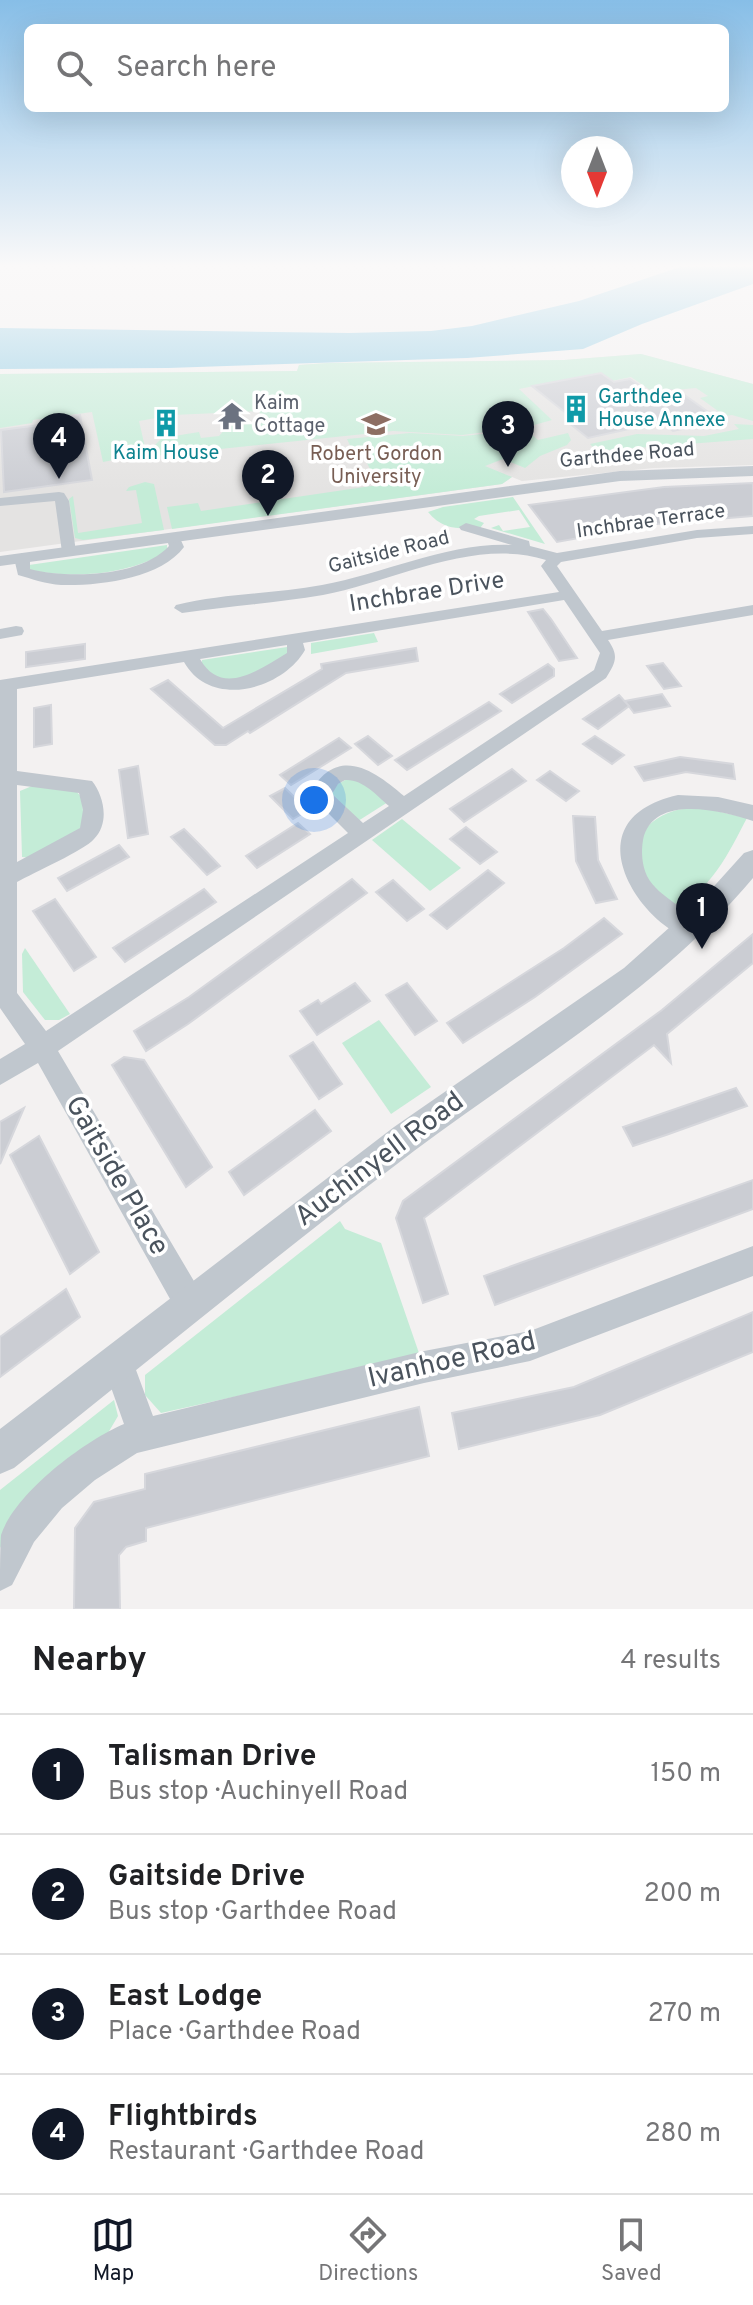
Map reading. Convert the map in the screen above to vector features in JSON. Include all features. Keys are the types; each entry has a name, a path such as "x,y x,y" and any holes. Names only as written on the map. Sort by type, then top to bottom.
{"street":[{"name":"Garthdee Road","path":"0,561 620,476 753,471"},
{"path":"0,502 43,495 61,498 69,552"},
{"path":"0,1073 43,1048 600,674 608,660 598,637 549,566 549,555 466,527"},
{"name":"Inchbrae Terrace","path":"549,555 697,534 753,530"},
{"path":"22,558 23,572 68,580 145,568 173,553 177,547 173,537"},
{"name":"Gaitside Road","path":"182,608 228,592 282,597 326,590 474,553 519,549 549,555"},
{"name":"Inchbrae Drive","path":"4,685 569,595"},
{"path":"598,637 753,610"},
{"path":"190,655 193,666 216,685 245,685 293,657 297,650 293,638"},
{"path":"2,992 8,777 4,685"},
{"path":"361,833 323,798 321,791 325,784 345,772 356,771 401,805"},
{"path":"7,877 87,834 94,824 91,792 85,786 8,777"},
{"path":"689,929 663,910 641,886 630,856 631,838 637,825 647,815 668,805 684,802 731,805 753,813"},
{"name":"Auchinyell Road","path":"0,1454 407,1137 629,979 689,929 749,872"},
{"name":"Gaitside Place","path":"2,992 43,1048 190,1304"},
{"name":"Ivanhoe Road","path":"0,1573 22,1530 50,1496 83,1468 130,1438 424,1367 530,1346 753,1261"},
{"path":"118,1362 143,1433"}],"shaded area":[{"name":"Robert Gordon University","path":"641,354 753,384 753,465 654,468 522,481 512,477 502,484 0,552 0,374 297,371 299,365 328,363 564,360"}],"green space":[{"path":"641,354 753,384 753,421 725,416 700,398 708,396 696,388 653,392 631,377 612,381 600,373 519,389 552,420 527,427 462,435 393,431 153,456 152,448 162,438 199,432 201,438 219,436 228,426 263,423 259,411 173,415 139,421 147,456 103,462 92,412 0,428 0,374 297,371 299,365 328,363 564,360"},
{"path":"734,424 753,425 753,439 597,451 590,444 637,434 704,436 739,429"},
{"path":"530,429 529,432 538,440 568,433 571,440 567,445 540,456 525,468 503,459 485,466 512,477 502,484 172,529 167,507 198,503 201,511 378,485 362,453 354,454 347,439 410,433 463,436"},
{"path":"145,482 154,484 164,530 83,540 75,538 69,499 73,496 78,533 142,523 136,490 126,491"},
{"path":"513,497 545,544 491,528 499,525 503,531 530,527 519,510 479,516 474,519 484,523 480,528 445,525 428,512 443,507"},
{"path":"167,545 167,552 151,560 100,573 47,573 30,570 29,565"},
{"path":"374,633 378,642 311,654 311,643"},
{"path":"287,647 290,651 287,655 247,678 221,682 202,668 202,660"},
{"path":"351,777 362,778 388,802 358,821 331,795 332,787"},
{"path":"32,786 77,792 82,798 84,826 34,858 22,857 20,791"},
{"path":"699,807 747,818 726,857 707,883 684,901 671,905 653,891 644,879 637,857 638,846 648,827 657,819 675,811"},
{"path":"402,819 461,868 430,891 372,840"},
{"path":"25,948 70,1014 59,1020 45,1020 23,992 22,954"},
{"path":"379,1020 431,1087 391,1114 342,1043"},
{"path":"340,1221 345,1229 381,1243 420,1356 161,1413 145,1395 145,1375"},
{"path":"114,1400 118,1416 108,1433 17,1517 0,1548 0,1490"}],"water":[{"path":"0,342 599,342 583,349 467,358 168,368 0,369"}],"building":[{"path":"601,373 614,382 630,379 652,394 670,390 680,392 721,421 673,431 661,422 588,438 569,423 576,421 532,386"},
{"path":"80,415 92,480 4,492 1,430 48,424 47,419"},
{"path":"753,483 753,516 656,524 557,542 529,505 664,487"},
{"path":"543,609 577,658 559,661 528,612"},
{"path":"85,644 85,659 26,667 26,652"},
{"path":"416,648 418,661 346,673 226,745 215,745 151,689 168,680 223,728 322,669 321,664"},
{"path":"663,663 681,686 664,689 647,666"},
{"path":"548,664 554,669 554,676 512,703 500,694"},
{"path":"662,694 670,706 634,713 625,701"},
{"path":"619,695 629,706 598,729 583,719"},
{"path":"489,702 501,711 407,770 395,760"},
{"path":"51,705 52,744 34,747 34,708"},
{"path":"368,736 392,756 378,765 355,744"},
{"path":"595,736 624,755 612,764 583,744"},
{"path":"339,738 351,748 291,785 280,775"},
{"path":"680,757 733,764 735,779 686,772 644,781 635,767"},
{"path":"138,766 148,834 128,838 119,770"},
{"path":"512,769 526,781 464,822 450,809"},
{"path":"550,771 579,791 566,801 537,780"},
{"path":"285,788 308,810 293,819 270,796"},
{"path":"573,816 595,817 598,860 617,899 596,903 576,861"},
{"path":"298,823 310,834 257,868 246,856"},
{"path":"466,827 497,852 480,864 450,839"},
{"path":"184,829 220,866 207,875 171,837"},
{"path":"119,845 129,857 67,891 58,878"},
{"path":"488,870 504,883 447,929 430,915"},
{"path":"352,879 367,893 188,1024 146,1051 134,1031 189,997"},
{"path":"393,880 424,909 407,921 376,892"},
{"path":"204,889 216,902 125,962 113,948"},
{"path":"55,899 96,957 74,971 33,911"},
{"path":"604,918 622,934 535,997 463,1043 447,1023 564,948"},
{"path":"753,934 753,963 667,1034 671,1063 654,1045 424,1218 448,1294 423,1303 396,1218 403,1201 662,1010"},
{"path":"355,983 370,1001 317,1035 300,1011 318,1000 321,1004"},
{"path":"407,983 437,1021 415,1035 386,995"},
{"path":"313,1042 342,1084 319,1099 290,1056"},
{"path":"124,1057 144,1060 212,1167 186,1187 112,1065"},
{"path":"736,1088 747,1106 666,1135 633,1146 623,1127"},
{"path":"24,1108 0,1164 0,1122"},
{"path":"315,1110 331,1131 244,1195 229,1172"},
{"path":"39,1136 99,1252 70,1274 10,1155"},
{"path":"753,1180 753,1209 495,1305 484,1276"},
{"path":"66,1289 80,1317 0,1377 0,1337"},
{"path":"753,1312 753,1352 600,1415 459,1449 452,1413 574,1387"},
{"path":"419,1407 429,1456 146,1528 146,1541 126,1547 119,1555 120,1609 74,1609 75,1528 94,1502 145,1489 145,1474"}],"place":[{"name":"Garthdee House Annexe","path":"576,409"},
{"name":"Kaim Cottage","path":"232,416"},
{"name":"Kaim House","path":"166,423"},
{"name":"Robert Gordon University","path":"376,424"},
{"name":"East Lodge","path":"508,467"},
{"name":"Flightbirds","path":"59,479"},
{"name":"Gaitside Drive","path":"268,516"},
{"name":"Talisman Drive","path":"702,949"}]}
